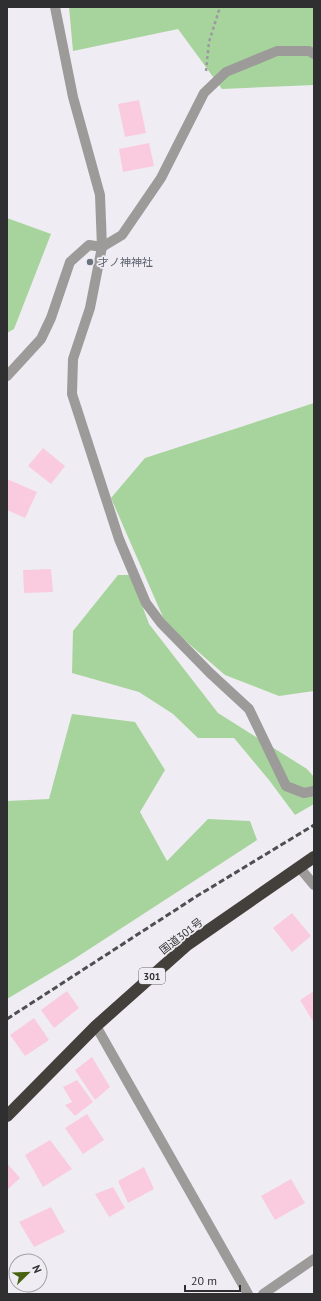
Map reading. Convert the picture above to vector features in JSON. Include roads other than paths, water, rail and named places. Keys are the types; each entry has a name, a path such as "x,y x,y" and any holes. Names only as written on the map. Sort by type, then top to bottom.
{"highway":[{"name":"国道301号","path":"7,1116 96,1026 187,945 314,857"}],"street":[{"path":"55,7 73,97 100,195 102,247 90,308 73,359 72,394 119,539 146,603 161,623 210,673 249,709 286,786 304,793 314,791"},
{"path":"7,376 41,339 51,318 70,262 89,245 102,247 122,235 161,178 204,93 226,72 277,51 309,51 314,54"},
{"path":"299,867 314,885"},
{"path":"96,1026 248,1294"},
{"path":"263,1294 314,1259"}],"railway":[{"path":"7,1019 197,896 314,825"}],"place":[{"name":"才ノ神神社","path":"90,262"}]}
